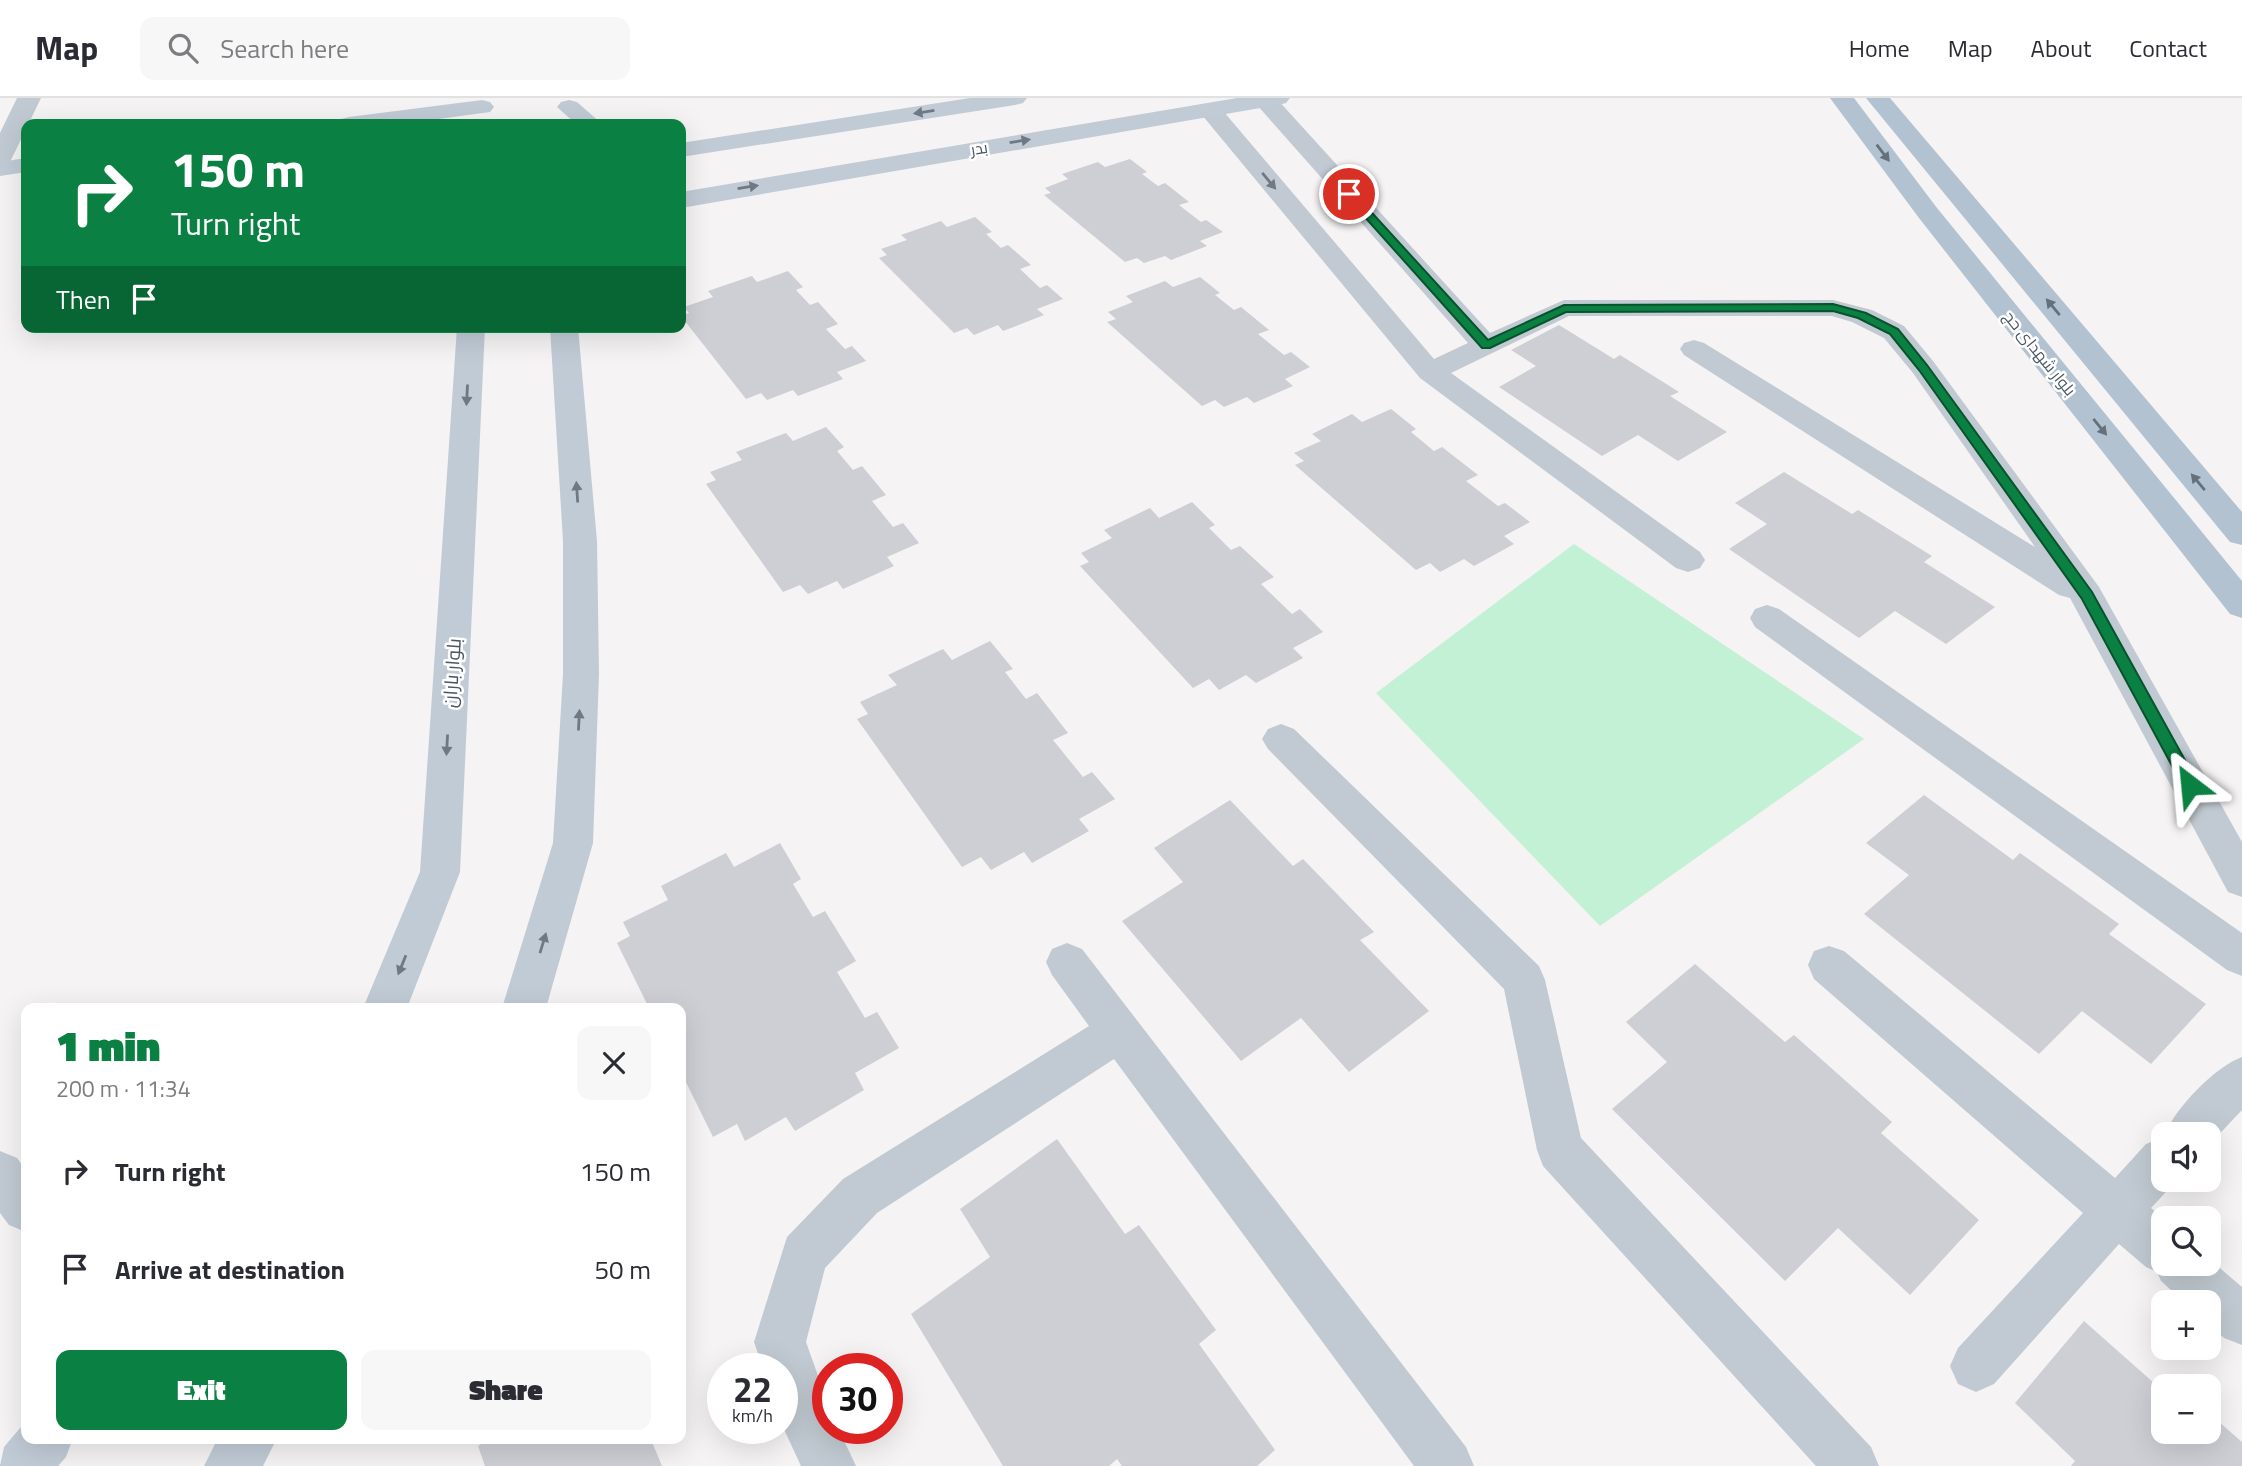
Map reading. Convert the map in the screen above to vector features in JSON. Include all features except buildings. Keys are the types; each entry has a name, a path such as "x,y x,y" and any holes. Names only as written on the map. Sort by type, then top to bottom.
{"main road":[{"name":"بلوار شهدای حج","path":"1842,98 1928,213 2242,605"},
{"path":"1878,98 2242,534"}],"street":[{"path":"0,158 29,98"},
{"path":"686,149 1015,98"},
{"path":"1271,99 1269,141 1430,372 1688,560"},
{"name":"بدر","path":"686,196 1271,99"},
{"path":"396,119 481,110"},
{"path":"1210,110 1269,141 1486,346"},
{"path":"0,169 21,166"},
{"path":"1430,372 1564,308 1833,308 1862,316 1894,332 1923,367 2087,596 2242,880"},
{"name":"بلوار باران","path":"387,1003 440,872 471,333"},
{"path":"525,1003 573,843 581,674 580,541 564,333"},
{"path":"1693,349 2087,596"},
{"path":"1767,618 2242,957"},
{"path":"1281,739 1524,980 1560,1150 1852,1466"},
{"path":"1066,962 1447,1466"},
{"path":"1829,965 2151,1240"},
{"path":"829,1466 809,1426 780,1342 804,1254 860,1196 1119,1031"},
{"path":"2200,1122 2242,1078"},
{"path":"1976,1366 2151,1173"},
{"path":"0,1175 21,1202"},
{"path":"2192,1276 2242,1320"},
{"path":"23,1466 42,1444"},
{"path":"231,1466 247,1444"}],"green space":[{"path":"1574,544 1864,739 1600,926 1376,693"}],"route":[{"path":"1349,194 1486,346 1564,308 1833,308 1862,316 1894,332 1923,367 2087,596 2190,785"}]}
